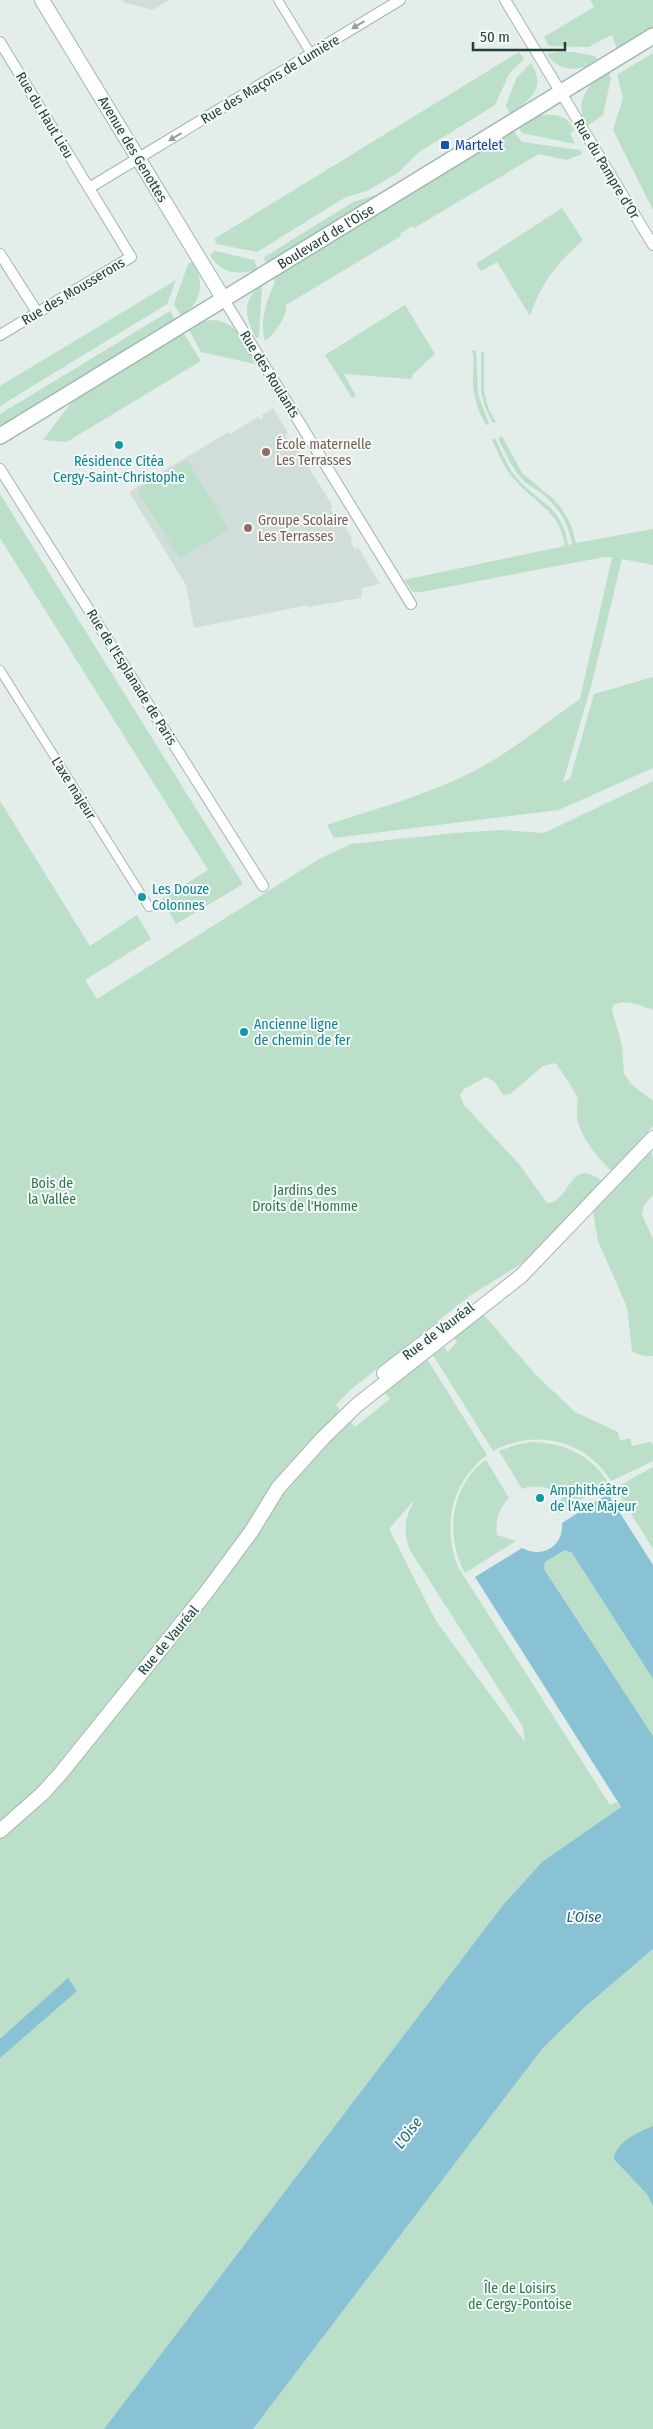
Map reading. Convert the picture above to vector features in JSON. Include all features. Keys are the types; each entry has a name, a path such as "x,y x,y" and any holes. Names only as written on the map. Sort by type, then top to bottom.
{"main road":[{"name":"Boulevard de l'Oise","path":"0,436 653,36"}],"street":[{"name":"Avenue des Genottes","path":"42,0 223,298"},
{"path":"278,0 312,54"},
{"name":"Rue des Maçons de Lumière","path":"140,159 400,0"},
{"name":"Rue du Pampre d'Or","path":"505,0 653,246"},
{"name":"Rue du Haut Lieu","path":"0,42 89,188"},
{"path":"89,188 140,159"},
{"name":"Rue des Mousserons","path":"0,335 131,257 89,188"},
{"path":"0,254 37,312"},
{"name":"Rue des Roulants","path":"223,298 411,604"},
{"name":"Rue de l'Esplanade de Paris","path":"0,469 263,886"},
{"name":"L'axe majeur","path":"0,670 149,907"},
{"name":"Rue de Vauréal","path":"0,1830 43,1793 61,1773 206,1594 251,1532 278,1488 322,1438 357,1405 521,1276 653,1138"}],"shaded area":[{"path":"121,0 169,0 153,10"},
{"name":"Groupe Scolaire Les Terrasses","path":"273,408 288,433 285,435 290,442 293,441 333,507 330,509 335,516 338,514 353,540 350,541 355,549 358,547 380,584 362,588 361,598 308,607 308,605 194,628 186,585 129,492 228,432 230,434 258,417 260,420 263,418 262,415"}],"green space":[{"path":"590,0 653,0 653,27 617,49 612,35 588,47 549,46 544,37 594,7"},
{"path":"519,52 524,59 509,74 495,105 419,152 399,172 367,191 346,197 257,252 217,244 214,239"},
{"path":"572,52 595,56 599,61 584,67 564,68 547,54"},
{"path":"653,53 653,210 613,130 623,98 617,75"},
{"path":"531,63 536,72 536,88 529,100 510,115 506,105 517,77"},
{"path":"607,71 611,78 603,115 587,126 583,118 582,102 594,81"},
{"path":"554,115 566,119 575,130 570,133 575,144 522,133 518,126 534,116"},
{"path":"512,129 522,142 580,150 582,154 566,160 539,154 414,228 412,226 400,234 401,236 286,305 285,314 280,324 265,341 263,318 275,282 272,276"},
{"path":"376,195 378,197 267,263 263,258 353,202"},
{"path":"562,208 583,240 551,274 534,304 530,316 497,262 481,271 476,264"},
{"path":"215,251 254,260 258,269 237,272 225,269 219,266 210,255"},
{"path":"193,261 199,277 199,292 193,305 181,316 174,304 188,264"},
{"path":"176,280 167,304 0,406 0,386"},
{"path":"262,283 259,337 256,338 247,316 247,309 251,296"},
{"path":"405,305 435,354 413,374 411,379 344,374 356,396 352,398 325,355"},
{"path":"170,311 175,320 0,426 0,414"},
{"path":"214,320 229,325 235,330 258,363 255,364 201,352 188,328 204,321"},
{"path":"182,331 201,361 70,440 65,442 43,440 75,398"},
{"path":"476,350 478,394 489,424 486,425 478,409 474,391 472,351"},
{"path":"484,352 484,391 489,410 496,422 493,423 485,407 481,392 481,353"},
{"path":"502,436 522,473 562,509 571,525 576,543 653,529 653,565 622,559 592,683 563,782 570,779 594,694 653,677 653,768 559,810 334,838 327,825 417,795 470,773 512,748 580,699 612,557 421,592 413,592 404,580 565,546 558,524 546,508 511,476 492,440 495,438 512,472 523,485 554,512 565,531 568,545 572,544 568,529 557,508 540,492 523,480 514,469 498,438"},
{"path":"187,460 229,529 180,559 137,490"},
{"path":"0,494 243,884 176,924 162,899 208,870 0,538"},
{"path":"653,781 653,1010 633,1003 623,1002 613,1005 612,1010 622,1045 624,1074 632,1085 653,1101 653,1126 611,1171 596,1155 584,1137 577,1120 577,1096 555,1063 543,1066 510,1094 503,1095 495,1082 486,1077 464,1089 460,1095 464,1105 519,1164 547,1203 555,1201 561,1196 571,1182 582,1173 591,1174 602,1181 527,1260 471,1295 350,1390 336,1405 355,1427 390,1399 385,1393 427,1359 487,1455 465,1478 453,1506 451,1536 458,1567 610,1805 617,1802 621,1807 542,1862 503,1905 104,2429 0,2429 0,801 90,946 137,915 151,939 85,980 97,999 319,859 351,844 502,830 544,833","holes":["415,1499 405,1529 410,1550 523,1727 525,1742 436,1621 389,1529"]},
{"path":"650,1150 653,1157 653,1195 644,1205 642,1215 653,1239 653,1356 637,1354 632,1351 627,1307 598,1241 593,1212"},
{"path":"484,1315 535,1374 575,1412 618,1432 620,1441 630,1438 632,1446 650,1442 653,1445 653,1461 611,1481 601,1467 588,1456 574,1447 559,1442 526,1440 509,1444 493,1451 433,1355 444,1347 448,1352 457,1342 454,1338"},
{"path":"533,1442 556,1445 576,1452 594,1465 608,1483 558,1514 562,1495 543,1487 522,1489 499,1451 515,1445"},
{"path":"486,1460 509,1498 498,1515 497,1535 516,1541 465,1573 455,1543 453,1528 454,1512 458,1497 465,1483"},
{"path":"653,1467 653,1549 615,1488"},
{"path":"565,1550 572,1553 653,1679 653,1736 544,1569 545,1562"},
{"name":"Île de Loisirs de Cergy-Pontoise","path":"653,1949 653,2429 253,2429 542,2049 586,2006"}],"water":[{"name":"L’Oise","path":"608,1494 653,1565 653,1679 572,1553 565,1550 545,1562 544,1569 653,1736 653,1949 586,2006 542,2049 253,2429 104,2429 503,1905 542,1862 621,1807 475,1577 522,1548 537,1552 550,1548 559,1538 562,1531 562,1523"},
{"path":"68,1978 77,1991 0,2058 0,2039"},
{"path":"653,2126 653,2206 647,2194 614,2159 615,2153 623,2142"}],"place":[{"name":"Martelet","path":"445,145"},
{"name":"Résidence Citéa Cergy-Saint-Christophe","path":"119,445"},
{"name":"École maternelle Les Terrasses","path":"266,452"},
{"name":"Groupe Scolaire Les Terrasses","path":"248,528"},
{"name":"Les Douze Colonnes","path":"142,897"},
{"name":"Ancienne ligne de chemin de fer","path":"244,1032"},
{"name":"Amphithéâtre de l'Axe Majeur","path":"540,1498"}],"park label":[{"name":"Bois de la Vallée","path":"52,1192"},
{"name":"Jardins des Droits de l'Homme","path":"305,1198"}],"water label":[{"name":"L'Oise","path":"408,2133"}]}
